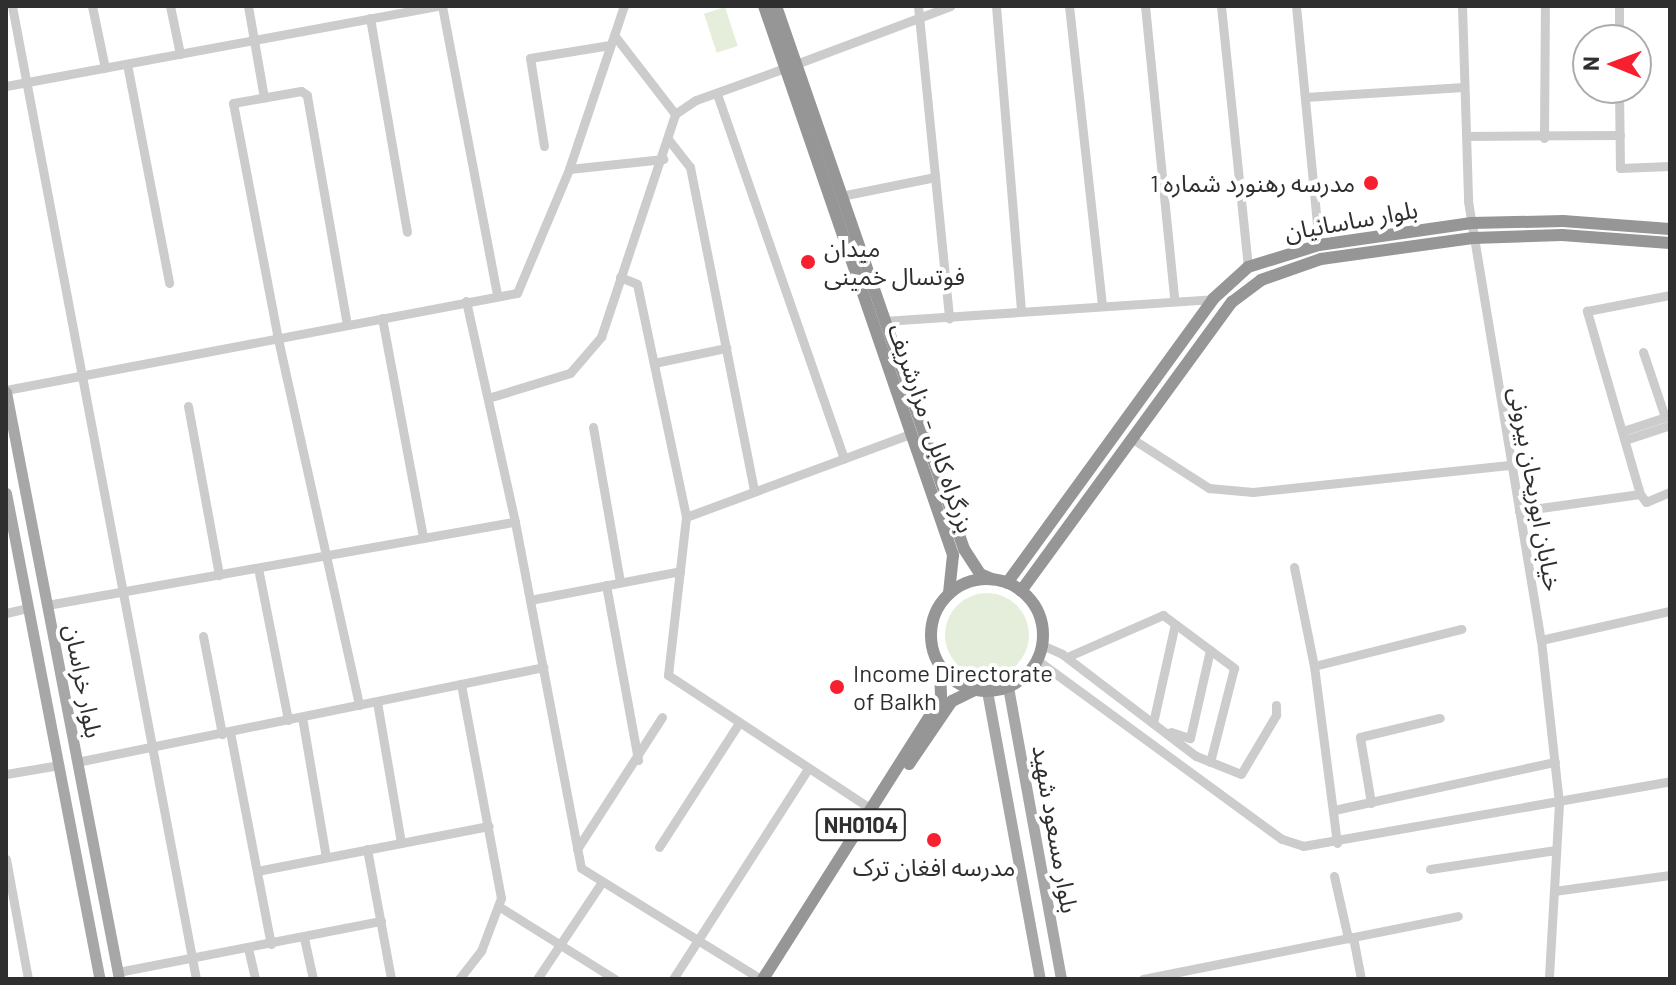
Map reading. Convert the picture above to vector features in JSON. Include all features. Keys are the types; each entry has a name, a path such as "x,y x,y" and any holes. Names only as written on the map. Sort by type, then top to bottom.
{"highway":[{"name":"بزرگراه کابل - مزارشریف","path":"764,6 841,196 964,549 980,574 992,579"},
{"name":"بزرگراه کابل - مزارشریف","path":"776,6 790,66 910,434 953,555 949,594"},
{"name":"بلوار ساسانیان","path":"1007,583 1213,299 1248,267 1319,245 1471,223 1563,221 1670,229"},
{"name":"بلوار ساسانیان","path":"1021,591 1232,302 1261,280 1321,259 1473,238 1562,235 1670,243"},
{"path":"949,594 962,585 992,579 1021,591 1036,609 1042,645 1037,660 1008,687"},
{"name":"NH0104","path":"773,979 910,755 941,696 940,666 931,637 933,621 949,594"},
{"path":"940,666 981,690"},
{"name":"NH0104","path":"762,979 871,809 952,701 981,690 1008,687"}],"main road":[{"name":"بلوار خراسان","path":"6,391 118,976"},
{"name":"بلوار خراسان","path":"6,493 100,979"},
{"path":"44,689 63,685"},
{"name":"بلوار مسعود شهید","path":"1008,687 1061,979"},
{"name":"بلوار مسعود شهید","path":"981,690 1040,979"}],"street":[{"path":"12,6 196,979"},
{"path":"92,6 105,68"},
{"path":"170,6 180,54"},
{"path":"248,6 264,98"},
{"path":"6,86 439,6 497,295"},
{"path":"6,391 517,293 524,286 569,169 624,6"},
{"path":"918,6 949,318"},
{"path":"488,398 570,373 601,337 663,159 675,114 717,94 950,6"},
{"path":"996,6 1021,309"},
{"path":"1069,6 1102,303"},
{"path":"1145,6 1174,298"},
{"path":"1221,6 1248,267"},
{"path":"1296,6 1319,245"},
{"name":"خیابان ابوریحان بیرونی","path":"1462,6 1471,223 1541,640 1559,803 1549,979"},
{"path":"1544,138 1545,6"},
{"path":"370,18 407,232"},
{"path":"612,40 675,114"},
{"path":"544,146 530,58 612,40"},
{"path":"127,64 169,283"},
{"path":"1305,97 1464,87"},
{"path":"347,325 307,95 301,91 231,108 278,339 359,705"},
{"path":"717,94 844,458"},
{"path":"1619,104 1620,168 1670,166"},
{"path":"1466,136 1544,138 1620,135"},
{"path":"668,139 690,167 754,491"},
{"path":"569,169 663,159"},
{"path":"841,196 935,177"},
{"path":"620,277 637,284 686,517 668,675 807,770 871,809"},
{"path":"1670,295 1587,311 1640,494 1646,502 1670,492"},
{"path":"884,321 1174,298 1213,299"},
{"path":"466,301 515,522 581,868 762,979"},
{"path":"382,318 423,538"},
{"path":"654,363 726,348"},
{"path":"1624,436 1668,419 1643,352"},
{"path":"188,406 219,575"},
{"path":"593,427 620,581"},
{"path":"686,517 910,434"},
{"path":"1131,438 1209,488 1253,492 1512,465"},
{"path":"1519,511 1640,494"},
{"path":"47,605 515,522"},
{"path":"1294,567 1314,666 1337,843"},
{"path":"258,568 288,720"},
{"path":"530,600 680,571"},
{"path":"606,585 638,760"},
{"path":"6,613 28,608"},
{"path":"1541,640 1670,611"},
{"path":"1067,657 1163,615 1236,673 1210,762"},
{"path":"1153,723 1175,624"},
{"path":"1314,666 1461,629"},
{"path":"203,636 271,944"},
{"path":"1042,645 1067,657 1164,732 1210,762 1241,774 1276,715 1276,705"},
{"path":"1164,732 1190,738 1210,650"},
{"path":"1037,660 1282,839 1303,846 1337,843 1670,781"},
{"path":"77,762 543,667"},
{"path":"459,979 481,951 500,907 489,826 461,684"},
{"path":"377,702 401,843"},
{"path":"302,717 326,857"},
{"path":"577,849 638,760 662,717"},
{"path":"1371,803 1360,737 1440,718"},
{"path":"659,847 739,723"},
{"path":"1334,810 1555,762"},
{"path":"6,774 59,765"},
{"path":"673,979 807,770"},
{"path":"257,871 489,826"},
{"path":"367,849 391,979"},
{"path":"1430,869 1556,850"},
{"path":"6,859 28,979"},
{"path":"1554,891 1670,875"},
{"path":"1334,876 1361,979"},
{"path":"537,979 602,882"},
{"path":"500,907 615,979"},
{"path":"1143,979 1458,916"},
{"path":"118,976 192,958 381,921"},
{"path":"304,938 313,979"},
{"path":"248,948 255,979"}],"green space":[{"path":"725,7 738,46 717,53 704,14"},
{"path":"979,593 995,593 1011,600 1022,611 1029,635 1026,651 1017,665 995,677 979,677 963,670 952,659 945,643 945,627 952,611 963,600"}],"place":[{"name":"مدرسه رهنورد شماره 1","path":"1371,183"},
{"name":"میدان فوتسال خمینی","path":"808,262"},
{"name":"Income Directorate of Balkh","path":"837,687"},
{"name":"مدرسه افغان ترک","path":"934,840"}]}
